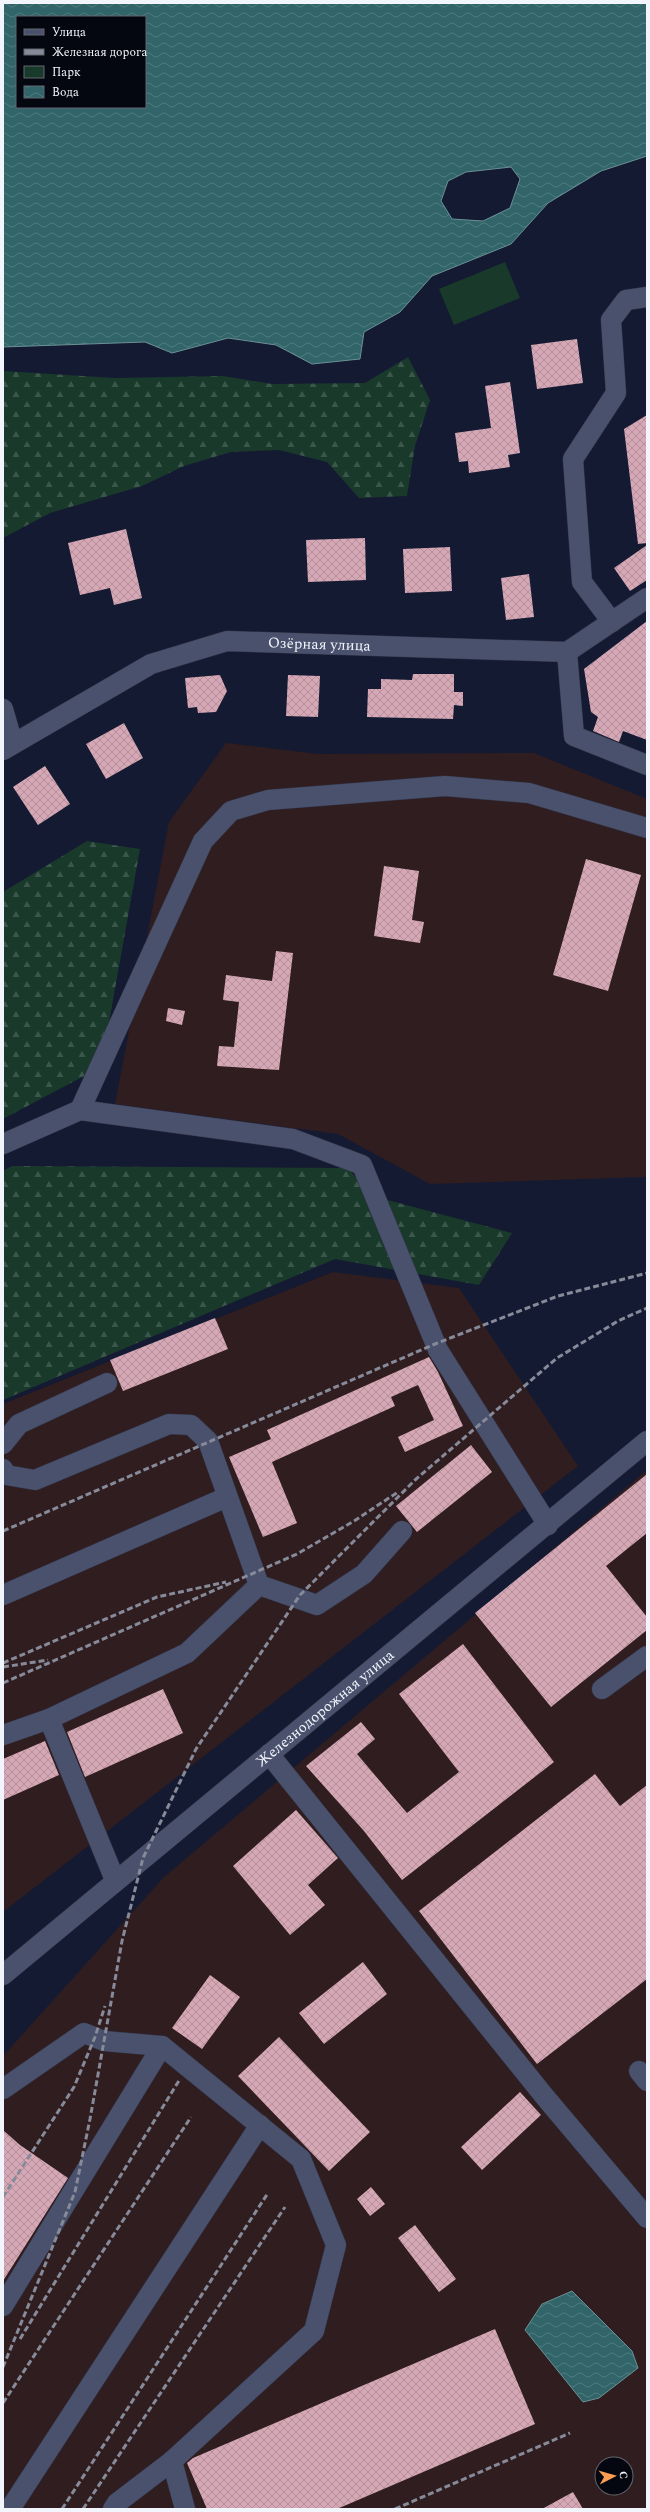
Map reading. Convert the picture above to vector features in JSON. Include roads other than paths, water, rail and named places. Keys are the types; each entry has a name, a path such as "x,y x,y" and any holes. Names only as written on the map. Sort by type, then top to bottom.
{"street":[{"path":"612,622 582,582 573,459 616,393 611,320 626,300 647,297"},
{"path":"647,598 567,652 574,736 647,765"},
{"name":"Озёрная улица","path":"8,747 151,664 227,641 567,652"},
{"path":"3,709 8,747"},
{"path":"80,1110 203,842 231,811 268,800 445,786 529,793 647,828"},
{"path":"3,1144 80,1110 293,1139 362,1164 438,1350 548,1525"},
{"path":"3,1444 19,1424 108,1383"},
{"path":"3,1469 6,1475 35,1480 169,1424 191,1425 208,1441 226,1498 258,1585"},
{"name":"Железнодорожная улица","path":"3,1975 115,1880 208,1806 269,1754 548,1525 647,1441"},
{"path":"3,1595 226,1498"},
{"path":"258,1585 317,1605 364,1574 402,1531"},
{"path":"3,1735 49,1718 187,1653 258,1585"},
{"path":"602,1689 647,1656"},
{"path":"49,1718 115,1880"},
{"path":"269,1754 545,2097 647,2218"},
{"path":"3,2089 84,2033 104,2041 162,2046 301,2159 336,2245 314,2331 172,2461 117,2503 114,2509"},
{"path":"3,2306 162,2046"},
{"path":"10,2509 260,2125"},
{"path":"172,2461 185,2509"}],"water":[{"path":"3,3 647,3 647,156 601,171 548,203 511,244 432,276 400,312 364,332 360,359 312,364 276,345 228,338 172,353 145,342 3,347","holes":["511,167 520,179 510,208 483,221 452,219 441,201 448,181 466,172"]},
{"path":"572,2291 632,2351 638,2368 599,2398 583,2402 525,2330 542,2304"}],"railway":[{"path":"3,1531 435,1344 558,1296 647,1273"},
{"path":"3,2367 75,2192 90,2119 122,1941 143,1858 196,1749 300,1595 415,1480 557,1358 618,1321 647,1308"},
{"path":"3,1683 297,1554 354,1521 398,1492"},
{"path":"3,1663 157,1597 226,1582"},
{"path":"3,1667 48,1660"},
{"path":"3,2197 74,2087 95,2037 105,2006"},
{"path":"20,2339 180,2079"},
{"path":"3,2403 191,2117"},
{"path":"62,2509 268,2193"},
{"path":"83,2509 285,2207"},
{"path":"395,2509 570,2433"}]}
